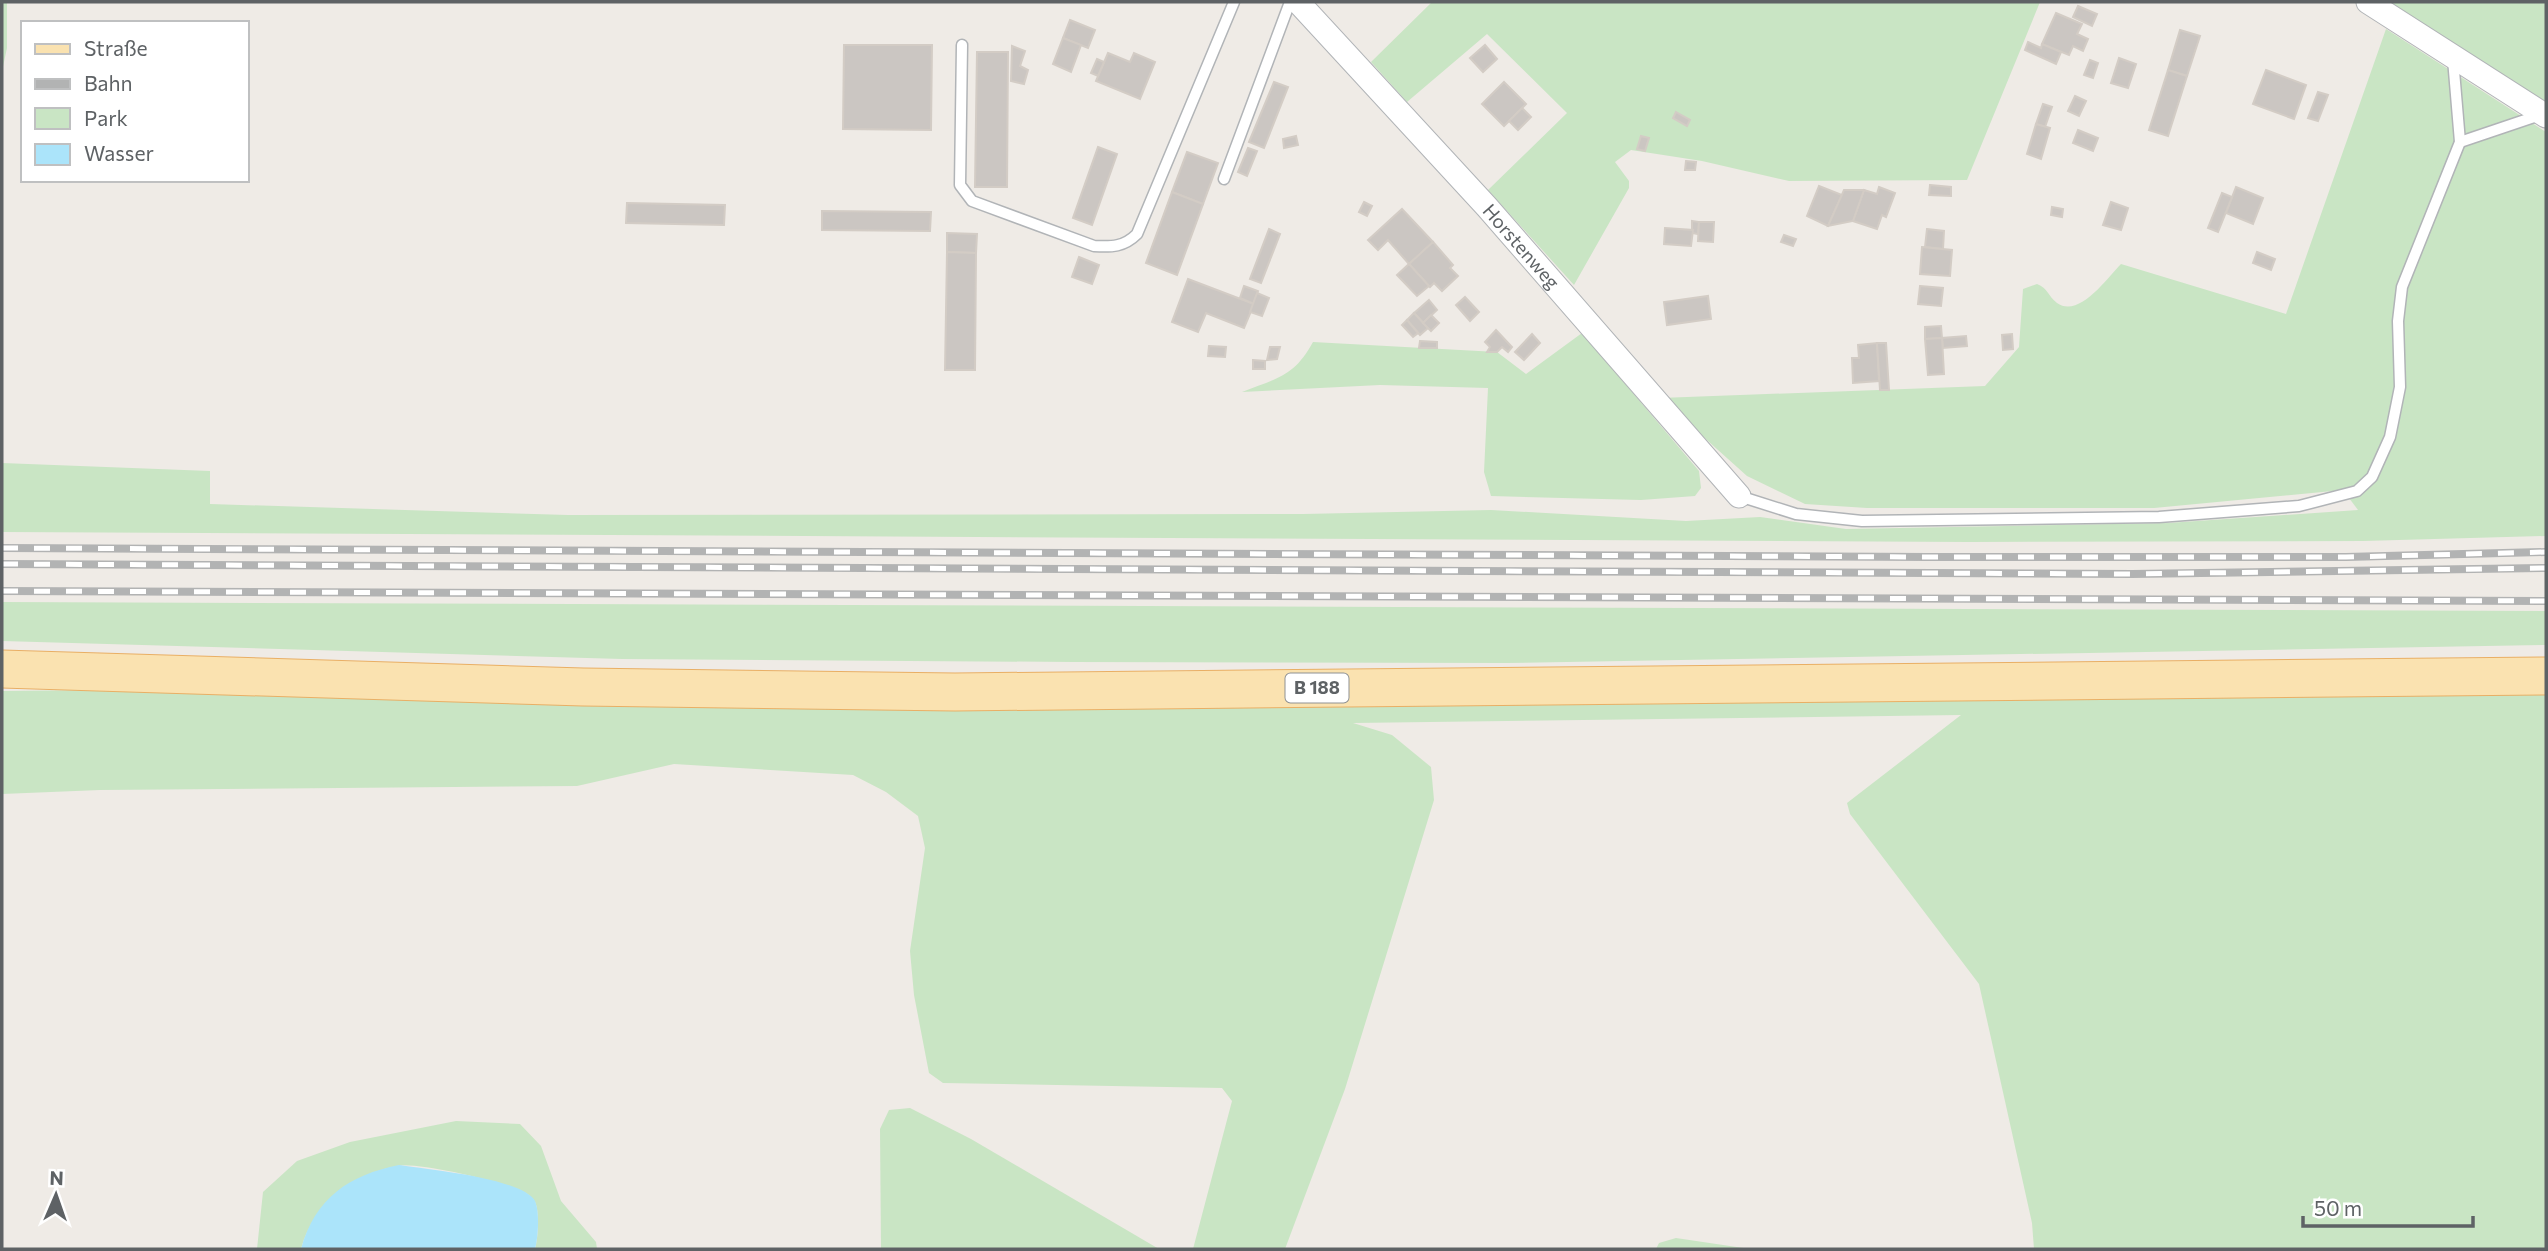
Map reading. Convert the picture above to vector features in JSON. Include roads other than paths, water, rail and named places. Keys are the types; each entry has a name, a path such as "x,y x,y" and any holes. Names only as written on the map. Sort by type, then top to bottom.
{"main road":[{"name":"B 188","path":"2,669 611,688 955,692 2546,676"}],"street":[{"name":"Horstenweg","path":"1298,2 1487,207 1739,496"},
{"path":"2378,4 2545,115"}],"lane":[{"path":"962,45 960,185 972,201 1094,246 1112,247 1124,244 1137,234 1234,2"},
{"path":"1224,179 1290,2"},
{"path":"1739,496 1796,514 1863,521 2159,517 2299,506 2357,491 2372,477 2390,437 2400,387 2398,321 2402,287 2460,142 2453,56"},
{"path":"2460,142 2545,115"}],"water":[{"path":"399,1165 472,1176 512,1186 526,1193 535,1201 538,1212 535,1249 301,1249 315,1216 336,1192 365,1175"}],"railway":[{"path":"2,548 1928,557 2346,557 2546,552"},
{"path":"2,564 2132,574 2546,568"},
{"path":"2,591 2546,601"}]}
